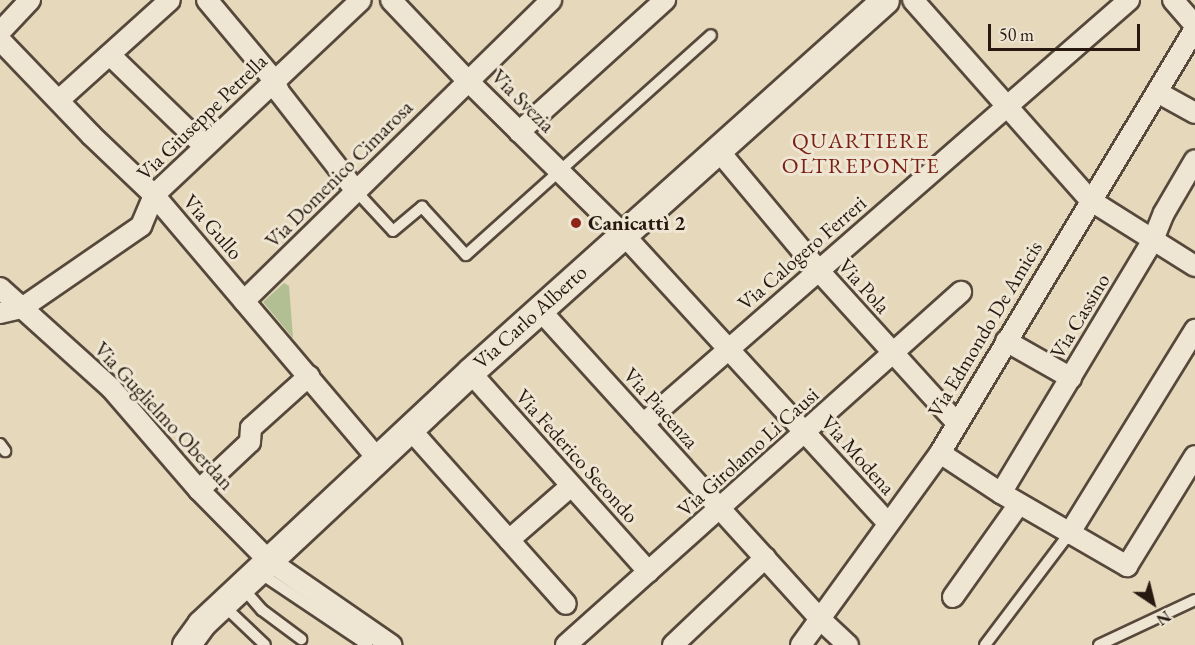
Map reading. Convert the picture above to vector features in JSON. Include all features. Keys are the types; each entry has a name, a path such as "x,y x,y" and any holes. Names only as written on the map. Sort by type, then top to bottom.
{"main road":[{"name":"Via Carlo Alberto","path":"186,645 201,624 470,372 885,0"}],"street":[{"path":"0,32 30,0"},
{"path":"59,100 170,0"},
{"name":"Via Giuseppe Petrella","path":"22,308 141,226 154,195 361,0"},
{"name":"Via Svezia","path":"391,0 467,80 623,234"},
{"name":"Via Domenico Cimarosa","path":"244,301 551,0"},
{"path":"519,132 665,0"},
{"path":"913,0 1090,200 1195,266"},
{"name":"Via Calogero Ferreri","path":"643,424 1129,0"},
{"path":"1173,0 1195,26"},
{"path":"214,3 274,80 279,92 356,190"},
{"name":"Via Edmondo De Amicis","path":"801,645 887,522 939,453 1195,26"},
{"name":"Via Gullo","path":"0,40 91,135 154,195 377,458"},
{"path":"110,55 204,146"},
{"path":"1157,92 1195,113"},
{"name":"Via Pola","path":"718,150 819,271 956,422"},
{"name":"Via Cassino","path":"1001,493 1153,240 1164,213 1195,160"},
{"name":"Via Modena","path":"623,234 887,522"},
{"name":"Via Guglielmo Oberdan","path":"0,288 111,388 199,490 247,580 391,645"},
{"name":"Via Girolamo Li Causi","path":"566,645 806,433 961,292"},
{"path":"0,313 22,308"},
{"name":"Via Piacenza","path":"539,309 820,620 848,645"},
{"path":"1069,534 1195,330"},
{"path":"1006,341 1071,378"},
{"name":"Via Federico Secondo","path":"470,372 649,572"},
{"path":"199,490 250,442 251,428 309,376"},
{"path":"410,429 566,604"},
{"path":"939,453 1019,504 1127,566 1195,456"},
{"path":"509,540 571,486"},
{"path":"953,597 1019,504"},
{"path":"673,645 765,558"}],"lane":[{"path":"356,190 393,231 422,207 466,255 711,35"},
{"path":"985,645 1069,534"},
{"path":"247,580 262,610 302,639"},
{"path":"247,580 265,645"},
{"path":"247,580 367,645"},
{"path":"1099,645 1195,600"}],"green space":[{"path":"284,283 289,286 293,338 263,302"}],"place":[{"name":"Canicattì 2","path":"576,223"}],"district":[{"name":"QUARTIERE OLTREPONTE","path":"861,152"}]}
